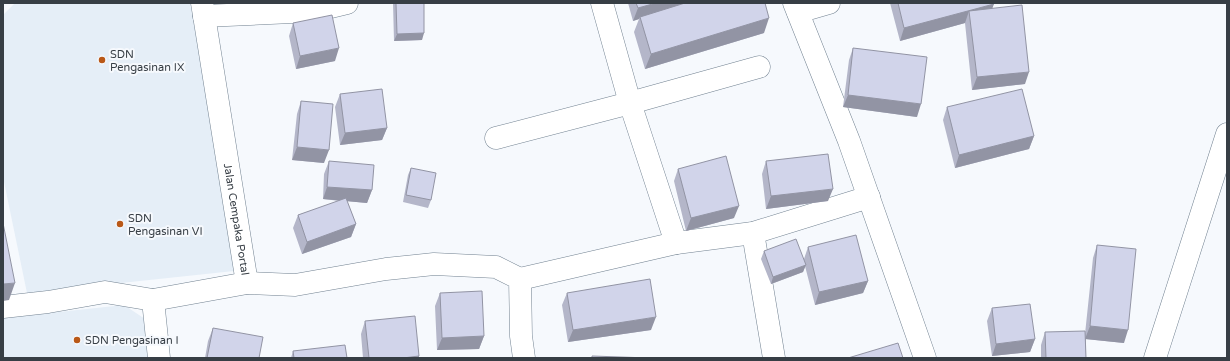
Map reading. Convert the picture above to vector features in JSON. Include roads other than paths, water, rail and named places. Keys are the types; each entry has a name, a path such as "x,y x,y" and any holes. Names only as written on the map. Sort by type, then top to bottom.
{"street":[{"path":"203,10 314,11 347,3"},
{"path":"602,3 630,103 676,243"},
{"path":"829,3 796,8 849,140 926,358"},
{"name":"Jalan Cempaka Portal","path":"3,307 48,302 105,292 153,300 247,283 203,10"},
{"path":"496,138 759,67"},
{"path":"1155,358 1227,134"},
{"path":"247,283 295,285 386,269 434,264 496,267 520,279 676,243 753,233 869,198"},
{"path":"753,233 774,358"},
{"path":"520,279 521,336 524,358"},
{"path":"153,300 160,358"}],"place":[{"name":"SDN Pengasinan IX","path":"102,60"},
{"name":"SDN Pengasinan VI","path":"120,224"},
{"name":"SDN Pengasinan I","path":"77,340"}]}
